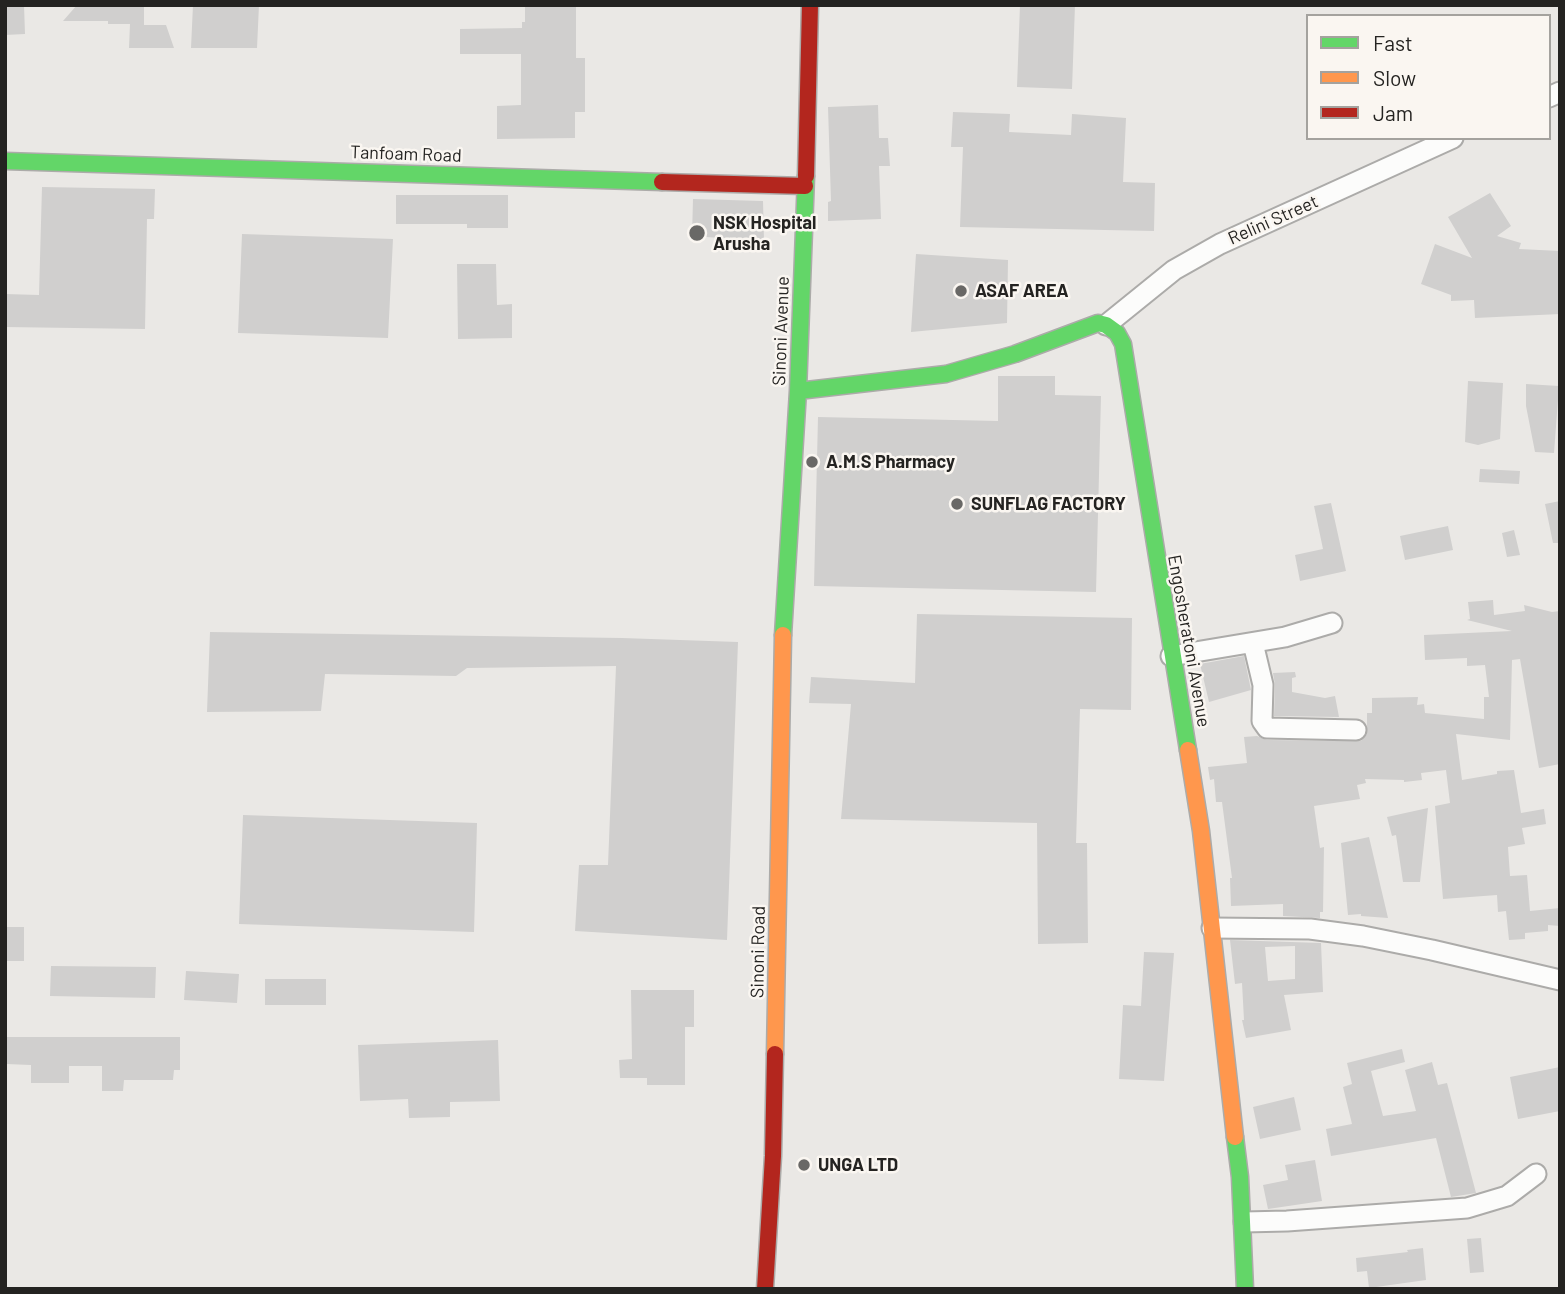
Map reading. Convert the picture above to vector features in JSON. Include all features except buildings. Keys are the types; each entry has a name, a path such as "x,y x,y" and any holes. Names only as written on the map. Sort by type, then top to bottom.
{"street":[{"name":"Sinoni Avenue","path":"783,617 798,391 810,5"},
{"name":"Relini Street","path":"1106,325 1163,278 1220,244 1449,140"},
{"name":"Tanfoam Road","path":"5,161 805,186"},
{"path":"798,391 946,374 1015,354 1098,323 1106,325"},
{"name":"Engosheratoni Avenue","path":"1106,325 1117,333 1123,344 1171,656 1190,757 1212,928 1244,1222 1242,1287"},
{"name":"Sinoni Road","path":"765,1289 773,1156 783,617"},
{"path":"1171,656 1253,643 1332,623"},
{"path":"1253,643 1263,685 1262,721 1267,728 1356,730"},
{"path":"1212,928 1310,929 1363,936 1560,980"},
{"path":"1244,1222 1467,1208 1507,1196 1536,1174"}],"traffic: fast":[{"path":"5,161 662,182"},
{"path":"783,635 798,391 806,176"},
{"path":"798,391 946,374 1015,354 1098,323 1117,333 1123,344 1188,750"},
{"path":"1235,1137 1240,1177 1245,1289"}],"traffic: slow":[{"path":"775,1054 783,635"},
{"path":"1188,750 1201,831 1235,1137"}],"traffic: jam":[{"path":"806,176 810,5"},
{"path":"662,182 805,186"},
{"path":"765,1289 773,1156 775,1054"}],"place":[{"name":"NSK Hospital Arusha","path":"697,233"},
{"name":"ASAF AREA","path":"961,291"},
{"name":"A.M.S Pharmacy","path":"812,462"},
{"name":"SUNFLAG FACTORY","path":"957,504"},
{"name":"UNGA LTD","path":"804,1165"}]}
